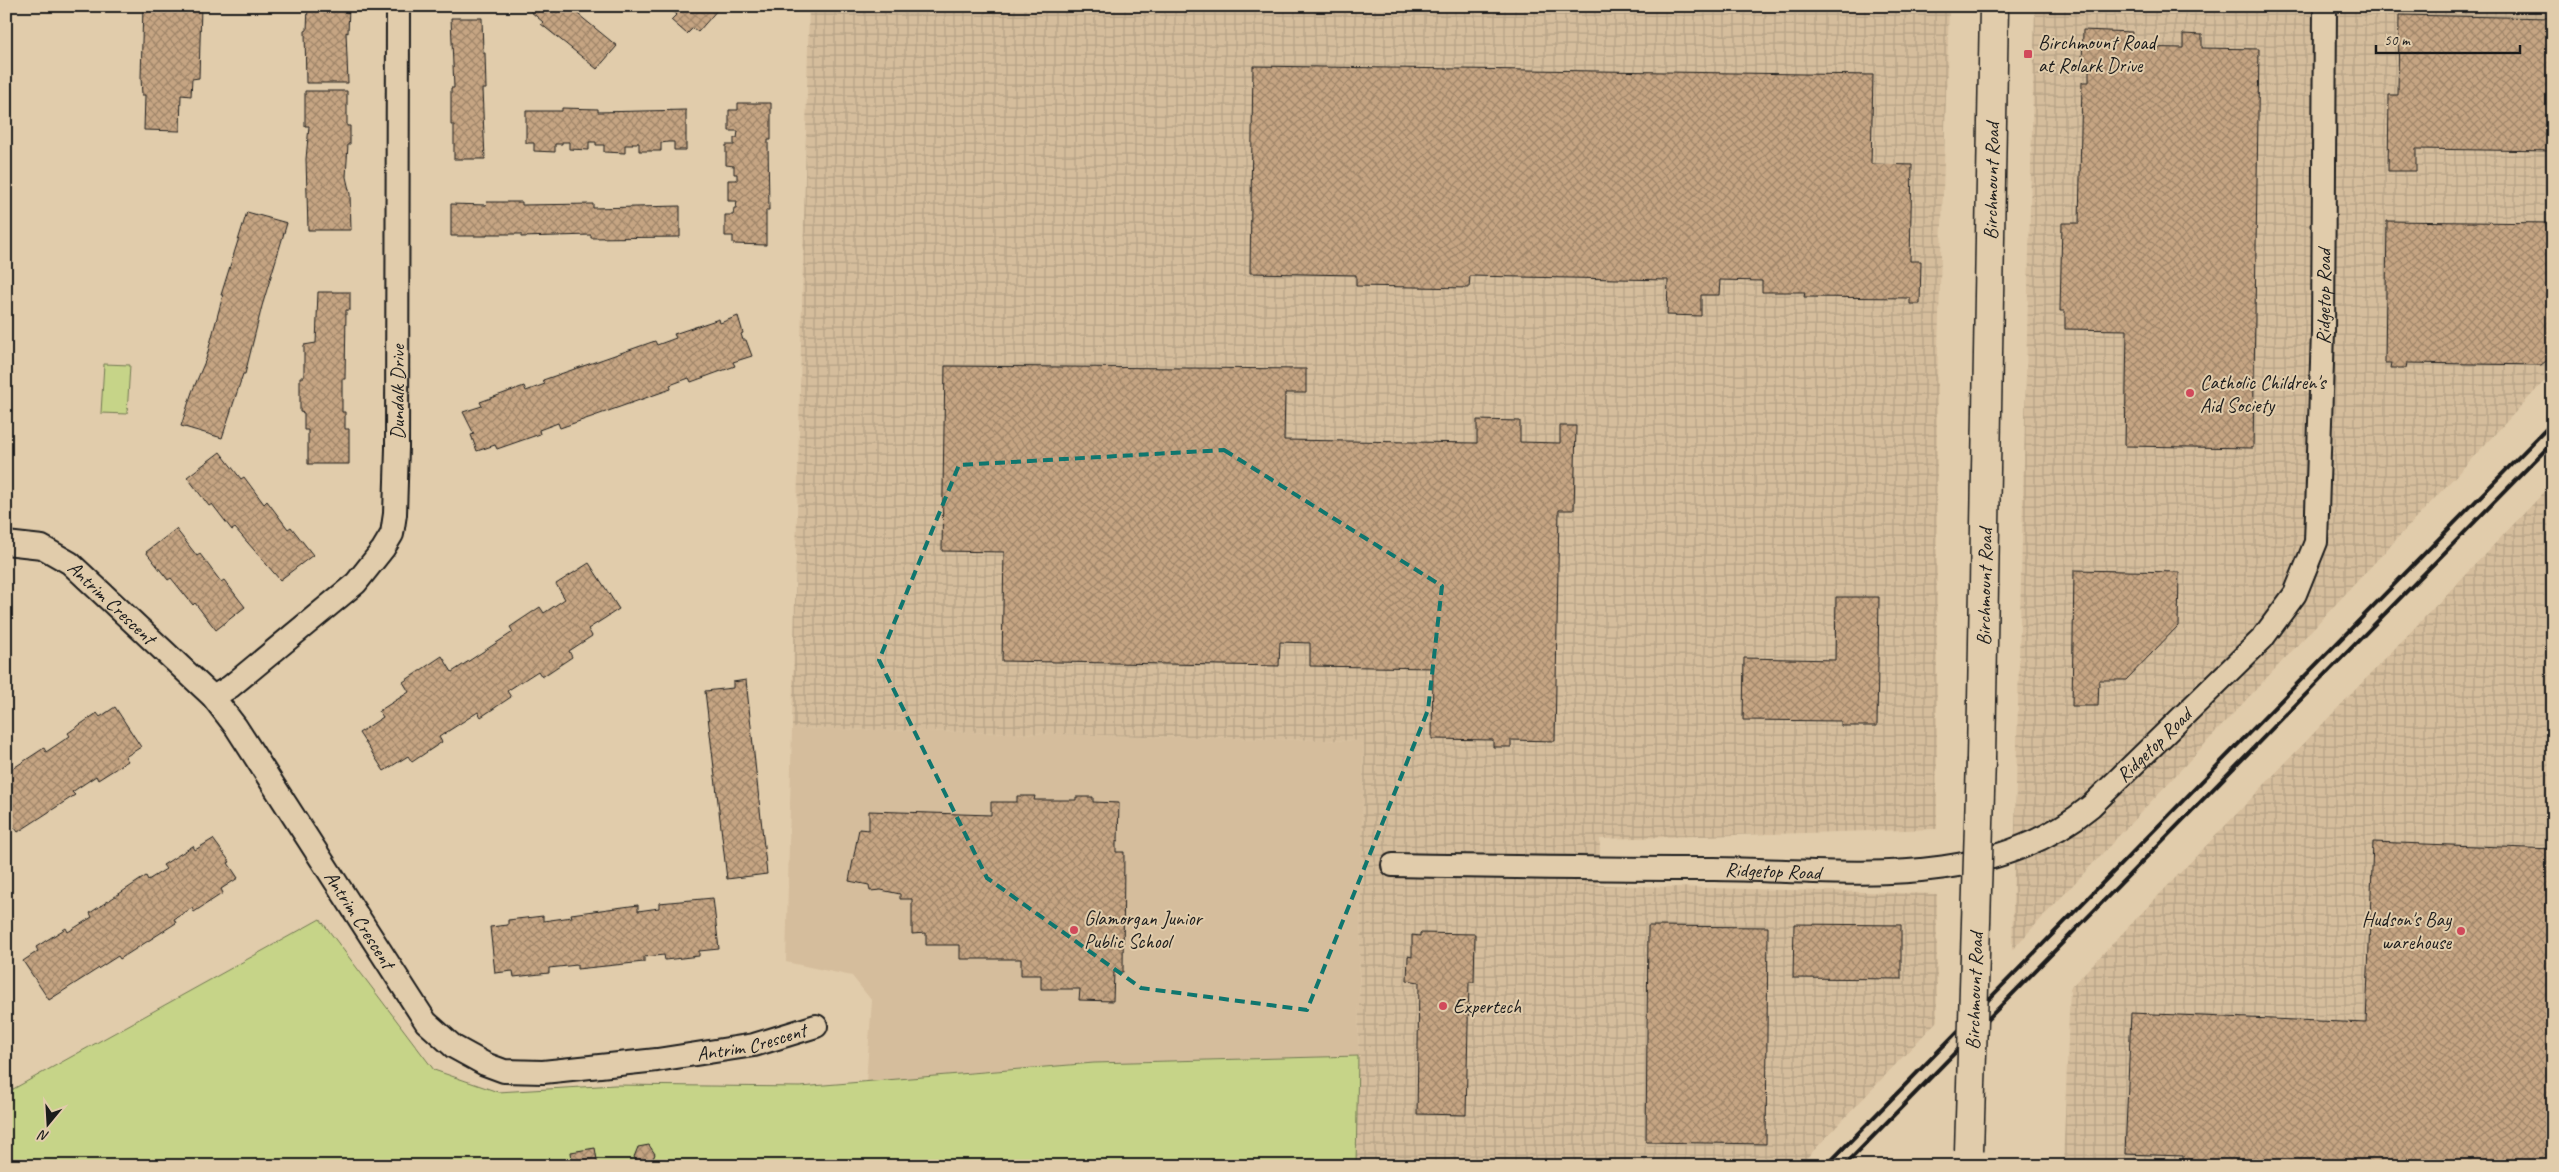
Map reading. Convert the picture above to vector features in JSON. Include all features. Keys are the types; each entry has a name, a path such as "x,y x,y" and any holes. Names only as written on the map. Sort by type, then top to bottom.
{"main road":[{"name":"Birchmount Road","path":"1969,1159 1981,759 1994,6"}],"street":[{"name":"Dundalk Drive","path":"213,697 230,687 356,583 383,550 392,534 395,514 397,448 398,6"},
{"name":"Ridgetop Road","path":"1394,865 1735,869 1837,873 1915,871 1950,868 2018,850 2072,822 2091,806 2262,639 2295,594 2316,542 2322,332 2325,6"},
{"name":"Antrim Crescent","path":"6,544 42,547 70,563 213,697 236,727 426,1022 454,1047 485,1064 504,1071 559,1072 657,1060 754,1045 816,1026"}],"highlighted area":[{"path":"1224,450 1442,586 1428,710 1307,1010 1141,988 987,878 879,660 959,465"}],"shaded area":[{"path":"809,6 1949,6 1937,379 1937,829 1600,839 1599,885 1937,894 1937,1021 1799,1166 1356,1166 1364,741 792,728"},
{"path":"2035,6 2553,6 2553,372 2012,950"},
{"path":"2553,483 2553,1166 2063,1166 2070,988"},
{"name":"Glamorgan Junior Public School","path":"792,728 1364,741 1358,1056 1094,1063 866,1082 872,1001 852,976 786,962"}],"green space":[{"path":"104,364 130,365 127,414 101,413"},
{"path":"320,919 434,1070 498,1092 615,1085 800,1087 1094,1063 1358,1056 1356,1166 6,1166 6,1093"}],"building":[{"path":"143,6 201,6 199,78 192,79 191,96 181,95 180,131 144,130 145,95 142,95 141,78"},
{"path":"308,6 349,6 348,33 346,32 348,83 306,83 305,31 307,30"},
{"path":"524,6 568,6 617,46 597,69 541,24 543,22"},
{"path":"663,6 718,6 719,8 698,32 693,28 687,34 671,20 677,14"},
{"path":"2399,15 2553,18 2553,151 2416,149 2416,171 2388,171 2389,95 2398,95"},
{"path":"451,18 482,18 486,89 482,89 485,159 454,159 454,125 451,125 451,88 454,88"},
{"path":"2083,30 2132,32 2131,47 2183,48 2183,34 2202,35 2202,48 2259,49 2253,448 2125,446 2127,330 2065,329 2065,311 2060,311 2062,223 2079,223 2082,82 2089,82 2089,66 2082,66"},
{"path":"1253,66 1873,75 1871,164 1912,165 1910,261 1921,261 1920,304 1910,304 1910,298 1804,297 1805,292 1762,292 1762,281 1720,280 1719,295 1701,295 1701,316 1667,315 1668,280 1470,276 1469,288 1356,286 1356,275 1250,273"},
{"path":"305,91 347,91 347,126 350,126 350,144 348,144 346,177 350,194 351,230 308,230 306,159 309,126 305,126"},
{"path":"738,103 771,103 771,140 768,140 769,210 766,210 766,245 733,244 733,236 725,236 725,215 733,215 737,201 728,201 728,180 737,180 737,174 734,174 734,166 726,165 726,145 734,145 734,138 737,138 738,131 729,131 729,110 738,110"},
{"path":"562,108 598,109 598,112 686,110 686,150 674,150 674,142 668,142 661,143 661,151 639,151 639,143 632,143 633,145 625,145 625,153 604,152 604,145 596,145 596,142 589,142 589,150 569,149 569,142 562,142 562,144 555,144 555,152 534,151 534,143 526,143 526,111 562,111"},
{"path":"487,202 522,202 522,205 593,204 593,208 680,206 680,237 591,238 591,235 521,237 521,234 451,236 451,204 486,205"},
{"path":"247,212 287,223 262,306 245,374 243,374 222,438 181,426 192,392 206,359 223,295 221,295"},
{"path":"2387,221 2551,223 2550,358 2541,365 2407,363 2406,368 2391,368 2392,363 2385,363"},
{"path":"318,292 350,292 350,310 346,310 345,379 342,379 342,412 345,412 345,429 349,429 349,464 308,464 308,430 304,430 304,413 300,412 300,377 304,377 304,345 316,343"},
{"path":"738,316 743,340 746,340 752,356 733,362 735,366 691,382 689,378 670,385 671,389 560,428 558,423 539,430 540,434 497,449 495,445 477,451 471,435 474,434 463,412 482,406 480,402 524,386 526,391 545,384 543,380 655,341 657,345 676,338 674,334 719,319 720,323"},
{"path":"945,366 1306,369 1306,393 1285,393 1284,440 1477,443 1477,420 1520,421 1520,442 1560,443 1560,426 1576,426 1574,510 1559,510 1555,741 1511,740 1511,747 1493,747 1493,740 1432,739 1433,668 1310,666 1310,643 1280,642 1279,666 1002,661 1004,552 942,551"},
{"path":"220,452 241,479 244,477 264,504 267,501 288,529 291,527 313,555 280,580 235,528 232,530 212,504 209,506 187,477"},
{"path":"176,529 197,556 200,554 221,582 224,580 245,607 216,630 195,603 193,605 171,578 168,580 146,552"},
{"path":"589,563 619,609 588,629 592,636 569,651 572,657 542,677 538,671 507,691 511,697 481,717 478,712 439,737 442,742 412,762 408,756 384,771 359,733 383,717 379,711 409,692 403,682 442,656 452,672 513,632 510,627 540,607 544,613 565,599 556,584"},
{"path":"2074,570 2179,572 2178,626 2126,680 2099,680 2098,706 2072,706"},
{"path":"1836,597 1879,597 1877,726 1841,726 1841,721 1743,720 1744,658 1835,660"},
{"path":"746,680 767,874 727,879 705,691 733,688 733,682"},
{"path":"115,707 141,747 125,757 128,761 98,780 96,776 72,792 75,795 18,832 15,828 6,834 6,773 44,748 46,752 70,736 68,733 97,713 100,717"},
{"path":"1017,796 1035,796 1034,800 1076,800 1076,797 1093,797 1093,802 1119,803 1116,852 1124,852 1123,972 1114,972 1113,1001 1079,1000 1080,989 1041,989 1041,975 1021,975 1021,959 960,959 960,945 926,945 926,933 912,934 912,899 900,899 900,894 881,890 870,891 869,885 849,881 859,829 869,830 869,811 991,815 991,802 1017,802"},
{"path":"213,839 230,862 228,863 238,878 221,889 223,893 194,912 192,908 174,919 176,923 120,959 118,956 49,1000 23,961 38,951 36,947 66,928 68,932 92,917 90,913 146,876 148,880 166,869 163,865 193,846 195,850"},
{"name":"Hudson's Bay warehouse","path":"2373,842 2553,849 2553,1166 2183,1166 2183,1156 2125,1154 2131,1013 2366,1023"},
{"path":"713,898 719,949 699,951 699,956 665,960 664,955 644,957 644,962 577,969 577,965 549,968 549,973 514,977 513,971 495,973 490,927 508,925 508,920 543,916 543,921 572,917 571,914 638,905 638,911 659,908 659,903"},
{"path":"1794,924 1901,925 1901,979 1793,978"},
{"path":"1648,926 1768,927 1766,1144 1646,1142"},
{"name":"Expertech","path":"1420,933 1475,934 1474,982 1469,982 1466,1115 1417,1114 1419,982 1407,980 1408,956 1412,957 1412,935 1420,936"},
{"path":"649,1145 655,1154 651,1164 640,1165 634,1157 638,1147"},
{"path":"595,1148 598,1166 573,1166 571,1152"}],"railway":[{"path":"1826,1166 2553,422"},
{"path":"1844,1166 2553,442"}],"place":[{"name":"Birchmount Road at Rolark Drive","path":"2028,54"},
{"name":"Catholic Children's Aid Society","path":"2190,393"},
{"name":"Glamorgan Junior Public School","path":"1074,930"},
{"name":"Hudson's Bay warehouse","path":"2461,931"},
{"name":"Expertech","path":"1443,1006"}]}
